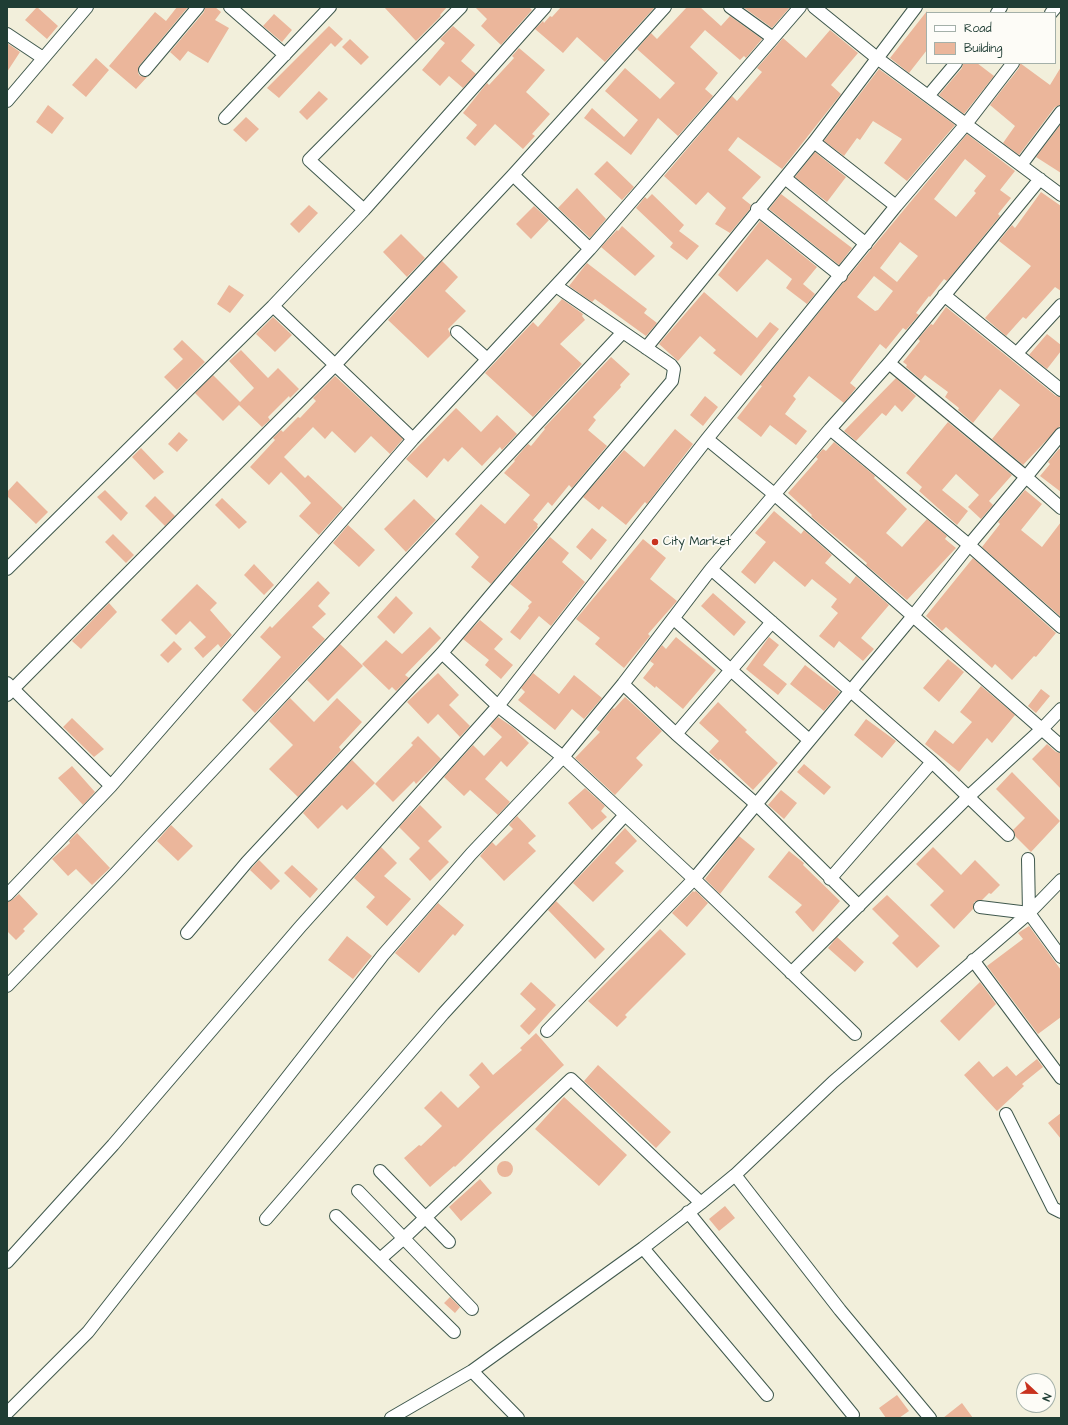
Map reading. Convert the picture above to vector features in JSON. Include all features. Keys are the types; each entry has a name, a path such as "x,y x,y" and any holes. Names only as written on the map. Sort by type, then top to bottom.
{"street":[{"path":"7,101 42,58 87,7"},
{"path":"145,70 198,7"},
{"path":"230,7 285,55"},
{"path":"225,118 330,7"},
{"path":"364,210 309,160 460,7"},
{"path":"7,569 273,306 364,210 545,7"},
{"path":"111,786 9,689 335,365 513,175 665,7"},
{"path":"730,7 773,38"},
{"path":"7,895 111,786 413,439 590,249 800,7"},
{"path":"814,7 878,58 1061,195"},
{"path":"646,348 814,142 916,7"},
{"path":"7,34 42,58"},
{"path":"929,95 955,64"},
{"path":"7,1262 113,1145 305,921 498,706 707,439 841,276 896,206 966,124 1012,64"},
{"path":"1021,165 1061,112"},
{"path":"814,142 896,206"},
{"path":"513,175 590,249"},
{"path":"785,178 866,244"},
{"path":"7,1413 88,1332 383,955 471,854 563,757 623,684 711,569 830,429 890,363 1040,179"},
{"path":"758,209 841,276"},
{"path":"186,933 247,862 442,653 666,390 672,381 674,369 671,365 556,286"},
{"path":"944,295 1061,390"},
{"path":"1017,353 1061,304"},
{"path":"273,306 413,439"},
{"path":"457,332 487,359"},
{"path":"7,986 116,873 623,332"},
{"path":"890,363 1061,508"},
{"path":"830,429 969,545 1061,627"},
{"path":"547,1031 694,879 913,616 969,545 1061,434"},
{"path":"707,439 774,494 1061,746"},
{"path":"711,569 932,762 1008,835"},
{"path":"674,619 809,740"},
{"path":"676,734 732,671 772,622"},
{"path":"442,653 498,706 563,757 694,879 855,1034"},
{"path":"623,684 676,734 756,804 830,879 859,906"},
{"path":"792,973 968,797 1042,729 1061,709"},
{"path":"830,879 932,762"},
{"path":"266,1219 443,1014 625,816"},
{"path":"1028,859 1029,913 1061,957"},
{"path":"391,1418 472,1371 643,1248 701,1203 735,1175 832,1082 1029,913 1061,880"},
{"path":"980,908 1029,913"},
{"path":"973,960 1061,1078"},
{"path":"380,1259 426,1218 571,1079 701,1203"},
{"path":"1006,1114 1053,1208 1061,1212"},
{"path":"380,1171 449,1242"},
{"path":"735,1175 840,1310 930,1418"},
{"path":"358,1191 472,1309"},
{"path":"688,1212 853,1415"},
{"path":"336,1216 454,1332"},
{"path":"643,1248 767,1395"},
{"path":"472,1371 518,1418"}],"building":[{"path":"37,7 58,26 47,39 25,20"},
{"path":"177,7 188,7 139,66 138,73 140,76 147,77 136,89 109,66 155,12 166,21"},
{"path":"205,7 215,7 221,12 215,20 229,28 208,63 188,51 180,61 170,52 204,12"},
{"path":"384,7 447,7 440,15 441,16 416,41"},
{"path":"475,7 529,7 532,10 501,45 481,26 487,19"},
{"path":"561,7 655,7 605,62 577,37 563,53 535,29 543,21 544,23 550,16 552,17"},
{"path":"687,7 700,7 721,26 730,16 762,39 746,58 744,56 740,60 705,30 690,47 718,73 705,89 713,96 678,136 658,118 631,155 584,118 592,108 624,137 638,120 605,91 625,68 660,99 675,83 637,49 651,33 657,39"},
{"path":"743,7 790,7 772,28"},
{"path":"926,12 926,51 909,73 890,58"},
{"path":"274,14 292,30 282,42 263,26"},
{"path":"329,26 343,39 335,47 331,43 279,98 267,88"},
{"path":"453,26 475,45 461,61 476,74 463,88 449,76 440,86 422,70 445,43 440,39"},
{"path":"830,30 858,53 831,85 841,94 782,169 738,137 728,150 761,177 742,198 751,205 750,209 730,233 715,224 726,208 708,192 696,205 664,176 732,96 737,101 762,72 757,68 783,38 806,58"},
{"path":"350,39 369,57 361,65 342,47"},
{"path":"7,43 20,52 7,72"},
{"path":"519,48 545,70 526,92 550,114 532,134 535,136 523,149 495,124 475,146 466,138 477,125 463,113 487,83 489,85 514,58 512,56"},
{"path":"96,58 109,70 86,97 72,85"},
{"path":"963,64 978,64 994,76 964,114 939,95 962,68"},
{"path":"1020,64 1021,64 1050,85 1061,67 1061,105 1055,107 1019,155 1003,143 1015,126 990,105 1019,68"},
{"path":"879,69 955,125 907,181 884,163 902,139 873,121 860,140 857,138 844,156 824,141"},
{"path":"319,91 328,99 307,120 299,112"},
{"path":"48,105 64,118 52,134 36,122"},
{"path":"246,117 259,129 246,142 233,130"},
{"path":"1061,124 1061,173 1036,157"},
{"path":"967,134 1015,171 1000,190 1011,198 998,214 1000,216 947,281 944,279 930,297 929,296 916,313 919,315 906,330 903,328 886,349 880,344 850,383 856,388 844,403 809,376 793,396 796,399 785,414 807,431 796,445 770,425 761,437 737,418 762,386 760,385","holes":["965,159 986,176 974,191 976,193 956,217 934,199","900,242 918,256 897,282 880,268","874,276 893,291 878,310 875,311 857,297"]},
{"path":"815,152 846,177 827,202 795,177"},
{"path":"607,161 634,187 622,200 594,174"},
{"path":"577,188 606,219 590,238 558,208"},
{"path":"1041,192 1061,206 1061,291 1055,287 1026,319 1023,317 1006,336 985,318 1031,266 999,241 1012,225 1015,228"},
{"path":"652,194 684,225 679,231 699,246 687,260 670,247 673,243 636,208 645,197 647,199"},
{"path":"781,194 852,248 839,265 769,209"},
{"path":"309,205 318,213 299,233 290,224"},
{"path":"534,206 549,220 531,239 516,224"},
{"path":"760,221 817,267 803,284 815,294 807,304 786,288 792,279 767,259 737,292 718,275"},
{"path":"622,226 655,256 635,276 601,247"},
{"path":"401,234 425,258 407,277 383,252"},
{"path":"442,261 458,277 445,291 466,311 448,329 451,335 428,358 388,320"},
{"path":"587,263 647,309 644,313 657,323 646,336 595,299 592,302 569,286"},
{"path":"229,285 244,295 230,313 217,304"},
{"path":"704,292 757,338 770,322 779,329 741,376 713,353 716,350 700,336 678,361 659,344"},
{"path":"562,299 583,314 582,316 585,320 560,344 582,364 533,417 485,373 533,322 538,327"},
{"path":"946,307 1056,396 1061,397 1061,425 1023,465 992,439 1020,405 1000,389 973,423 958,410 959,408 945,397 948,392 925,375 921,380 906,367 907,365 903,362 920,341 918,339 931,324 933,325"},
{"path":"273,317 292,335 275,352 256,334"},
{"path":"1047,334 1061,345 1061,351 1047,369 1029,355"},
{"path":"182,340 205,362 177,390 164,377 183,359 173,349"},
{"path":"241,350 268,378 278,368 299,389 290,398 289,396 268,417 270,420 262,427 239,405 223,421 195,393 213,375 240,402 254,388 229,361"},
{"path":"611,357 630,374 620,385 621,387 593,417 596,420 588,430 607,446 572,488 569,485 552,506 548,502 533,520 538,524 538,527 491,584 471,567 479,557 455,534 481,504 505,524 530,495 504,473 528,444 531,446 545,429 544,428"},
{"path":"335,376 403,439 390,454 371,436 355,453 332,431 325,439 313,427 284,457 305,478 308,475 343,508 319,535 299,516 311,503 281,472 269,485 250,467 275,440 273,438 281,430 283,432 298,417 300,418 316,401 313,398"},
{"path":"896,378 916,396 902,412 895,405 886,416 882,413 856,441 844,431"},
{"path":"705,396 718,407 703,426 690,415"},
{"path":"456,408 481,432 497,415 517,434 502,450 500,447 482,466 462,447 448,462 444,458 427,478 406,459"},
{"path":"948,422 1012,475 989,501 993,505 981,519 968,507 979,495 956,474 942,490 968,511 957,525 919,491 922,487 906,473"},
{"path":"675,429 693,444 647,504 645,502 626,525 602,506 599,510 583,497 624,450 644,467"},
{"path":"179,432 188,440 177,452 168,444"},
{"path":"834,442 875,476 874,478 907,509 886,533 902,547 927,519 947,536 945,539 956,548 907,600 866,565 867,563 814,519 811,516 812,515 788,493 818,459 816,457 823,449 826,451"},
{"path":"141,448 164,472 154,480 132,457"},
{"path":"1059,449 1061,449 1061,492 1040,476 1050,464 1048,462"},
{"path":"17,481 48,512 36,524 7,496 7,492"},
{"path":"105,490 128,513 121,521 97,497"},
{"path":"1025,490 1042,504 1021,530 1042,547 1061,522 1061,617 982,547 1000,524 998,522"},
{"path":"155,496 175,516 165,526 145,506"},
{"path":"222,498 247,522 239,529 215,505"},
{"path":"414,499 436,520 406,552 384,529"},
{"path":"774,511 801,534 804,530 832,555 825,563 850,584 856,576 889,605 861,638 874,649 863,661 839,641 834,648 819,636 838,613 831,607 837,599 812,579 805,587 774,561 755,584 741,572 766,542 755,533"},
{"path":"348,525 375,550 359,567 333,543"},
{"path":"592,528 607,540 591,560 576,547"},
{"path":"113,534 134,555 126,563 105,542"},
{"path":"550,537 569,553 562,562 585,582 551,626 539,616 520,640 510,632 532,602 510,584"},
{"path":"643,539 666,558 650,579 677,601 648,634 650,636 624,668 595,644 600,638 576,619"},
{"path":"973,558 1056,633 1036,657 1034,656 1012,680 995,664 992,668 946,627 942,631 926,616"},
{"path":"254,564 274,585 264,595 244,575"},
{"path":"318,581 330,593 318,606 326,614 312,627 325,639 255,713 242,700 281,657 260,637 270,626 272,628"},
{"path":"197,584 217,603 210,610 232,635 221,648 218,644 203,658 194,648 206,637 190,621 176,635 161,620"},
{"path":"713,593 746,622 734,636 701,606"},
{"path":"396,596 413,613 394,634 377,617"},
{"path":"109,603 117,612 81,649 72,641"},
{"path":"480,620 503,639 494,649 513,665 501,679 485,665 489,660 463,639"},
{"path":"430,627 441,638 405,675 409,678 396,691 392,687 389,690 362,664 386,640 402,654"},
{"path":"676,637 716,670 683,709 656,686 655,688 643,678 654,664 650,661 662,645 666,649"},
{"path":"769,637 779,645 763,665 787,684 778,695 746,669"},
{"path":"174,641 182,649 168,663 160,655"},
{"path":"340,644 363,666 328,701 307,680"},
{"path":"948,659 964,672 939,702 923,688"},
{"path":"805,665 840,692 824,711 790,684"},
{"path":"438,673 459,695 449,705 470,726 460,737 438,714 428,724 407,702"},
{"path":"533,673 559,694 574,675 602,698 584,719 572,709 555,730 518,700 525,692 521,688"},
{"path":"981,686 1015,715 992,743 987,738 959,772 925,744 935,730 953,744 972,722 960,712"},
{"path":"1041,689 1050,696 1036,713 1028,706"},
{"path":"625,697 662,731 636,758 643,765 615,795 575,758 600,732 596,729 613,708 614,709"},
{"path":"290,698 314,722 337,698 362,722 339,747 341,750 298,797 269,769 293,745 269,721"},
{"path":"718,702 747,730 745,732 778,763 753,790 720,759 719,761 709,752 719,741 699,723"},
{"path":"498,717 514,728 529,743 507,767 501,761 485,779 510,802 498,815 470,790 464,796 444,777 473,745 484,756 502,737 490,726"},
{"path":"72,718 104,749 94,757 63,727"},
{"path":"866,719 896,741 882,758 854,735"},
{"path":"418,736 441,759 416,784 414,781 393,802 375,784 413,745 411,743"},
{"path":"1047,744 1056,752 1061,753 1061,789 1032,759"},
{"path":"352,760 375,783 347,810 342,805 318,829 303,813"},
{"path":"804,764 831,787 824,795 797,772"},
{"path":"72,766 95,792 83,805 58,778"},
{"path":"1012,772 1060,821 1031,852 1015,836 1013,830 1025,818 996,789"},
{"path":"585,788 605,806 601,811 607,817 592,830 568,803"},
{"path":"781,790 797,803 784,819 768,805"},
{"path":"420,805 442,827 428,841 449,862 430,881 409,859 420,848 399,827"},
{"path":"517,816 536,836 528,843 536,851 504,881 480,856 492,842 496,846 513,829 509,825"},
{"path":"171,825 193,846 178,861 157,841"},
{"path":"625,828 637,841 615,863 624,871 593,902 573,883"},
{"path":"77,833 110,868 92,885 76,869 68,876 52,859 70,843 69,841"},
{"path":"739,836 755,849 720,894 705,879"},
{"path":"381,847 397,863 384,876 411,899 387,926 366,907 375,897 354,878"},
{"path":"933,847 961,875 975,860 1000,885 982,900 974,902 973,909 954,929 930,905 944,891 916,864"},
{"path":"789,851 804,863 803,865 840,901 813,932 795,912 802,905 768,877"},
{"path":"259,860 280,881 271,890 250,870"},
{"path":"292,865 318,889 310,898 284,873"},
{"path":"693,891 696,891 708,903 687,927 672,913"},
{"path":"19,894 38,914 23,929 25,931 16,940 7,931 7,902"},
{"path":"887,895 940,946 917,968 892,943 899,936 872,909"},
{"path":"556,901 605,949 595,959 548,910"},
{"path":"438,903 464,925 455,936 453,934 419,973 395,953"},
{"path":"1029,926 1061,970 1061,1017 1038,1034 987,966 1023,939 1018,933"},
{"path":"660,929 686,954 625,1015 627,1017 617,1027 588,1001"},
{"path":"347,936 372,956 353,979 328,960"},
{"path":"837,937 864,962 855,972 828,948"},
{"path":"531,982 556,1005 529,1035 520,1026 536,1009 520,994"},
{"path":"980,982 996,1004 959,1041 940,1021"},
{"path":"536,1033 564,1065 455,1167 454,1166 430,1187 404,1158 419,1145 421,1146 442,1126 424,1108 441,1091 458,1108 480,1087 469,1075 482,1062 493,1075 522,1050 520,1048"},
{"path":"1037,1059 1043,1067 1022,1084 1024,1086 997,1111 964,1075 979,1061 993,1077 1007,1066 1016,1076"},
{"path":"598,1065 671,1132 656,1148 584,1081"},
{"path":"564,1097 627,1155 599,1186 535,1129"},
{"path":"1061,1113 1061,1139 1048,1123"},
{"path":"502,1161 508,1161 513,1166 511,1175 508,1177 502,1177 497,1172 497,1166"},
{"path":"480,1179 492,1193 461,1221 449,1207"},
{"path":"725,1206 735,1218 719,1231 709,1219"},
{"path":"450,1297 460,1307 455,1313 444,1303"},
{"path":"897,1395 909,1411 899,1418 886,1418 879,1408"},
{"path":"962,1403 973,1418 943,1418"}],"place":[{"name":"City Market","path":"655,542"}]}
